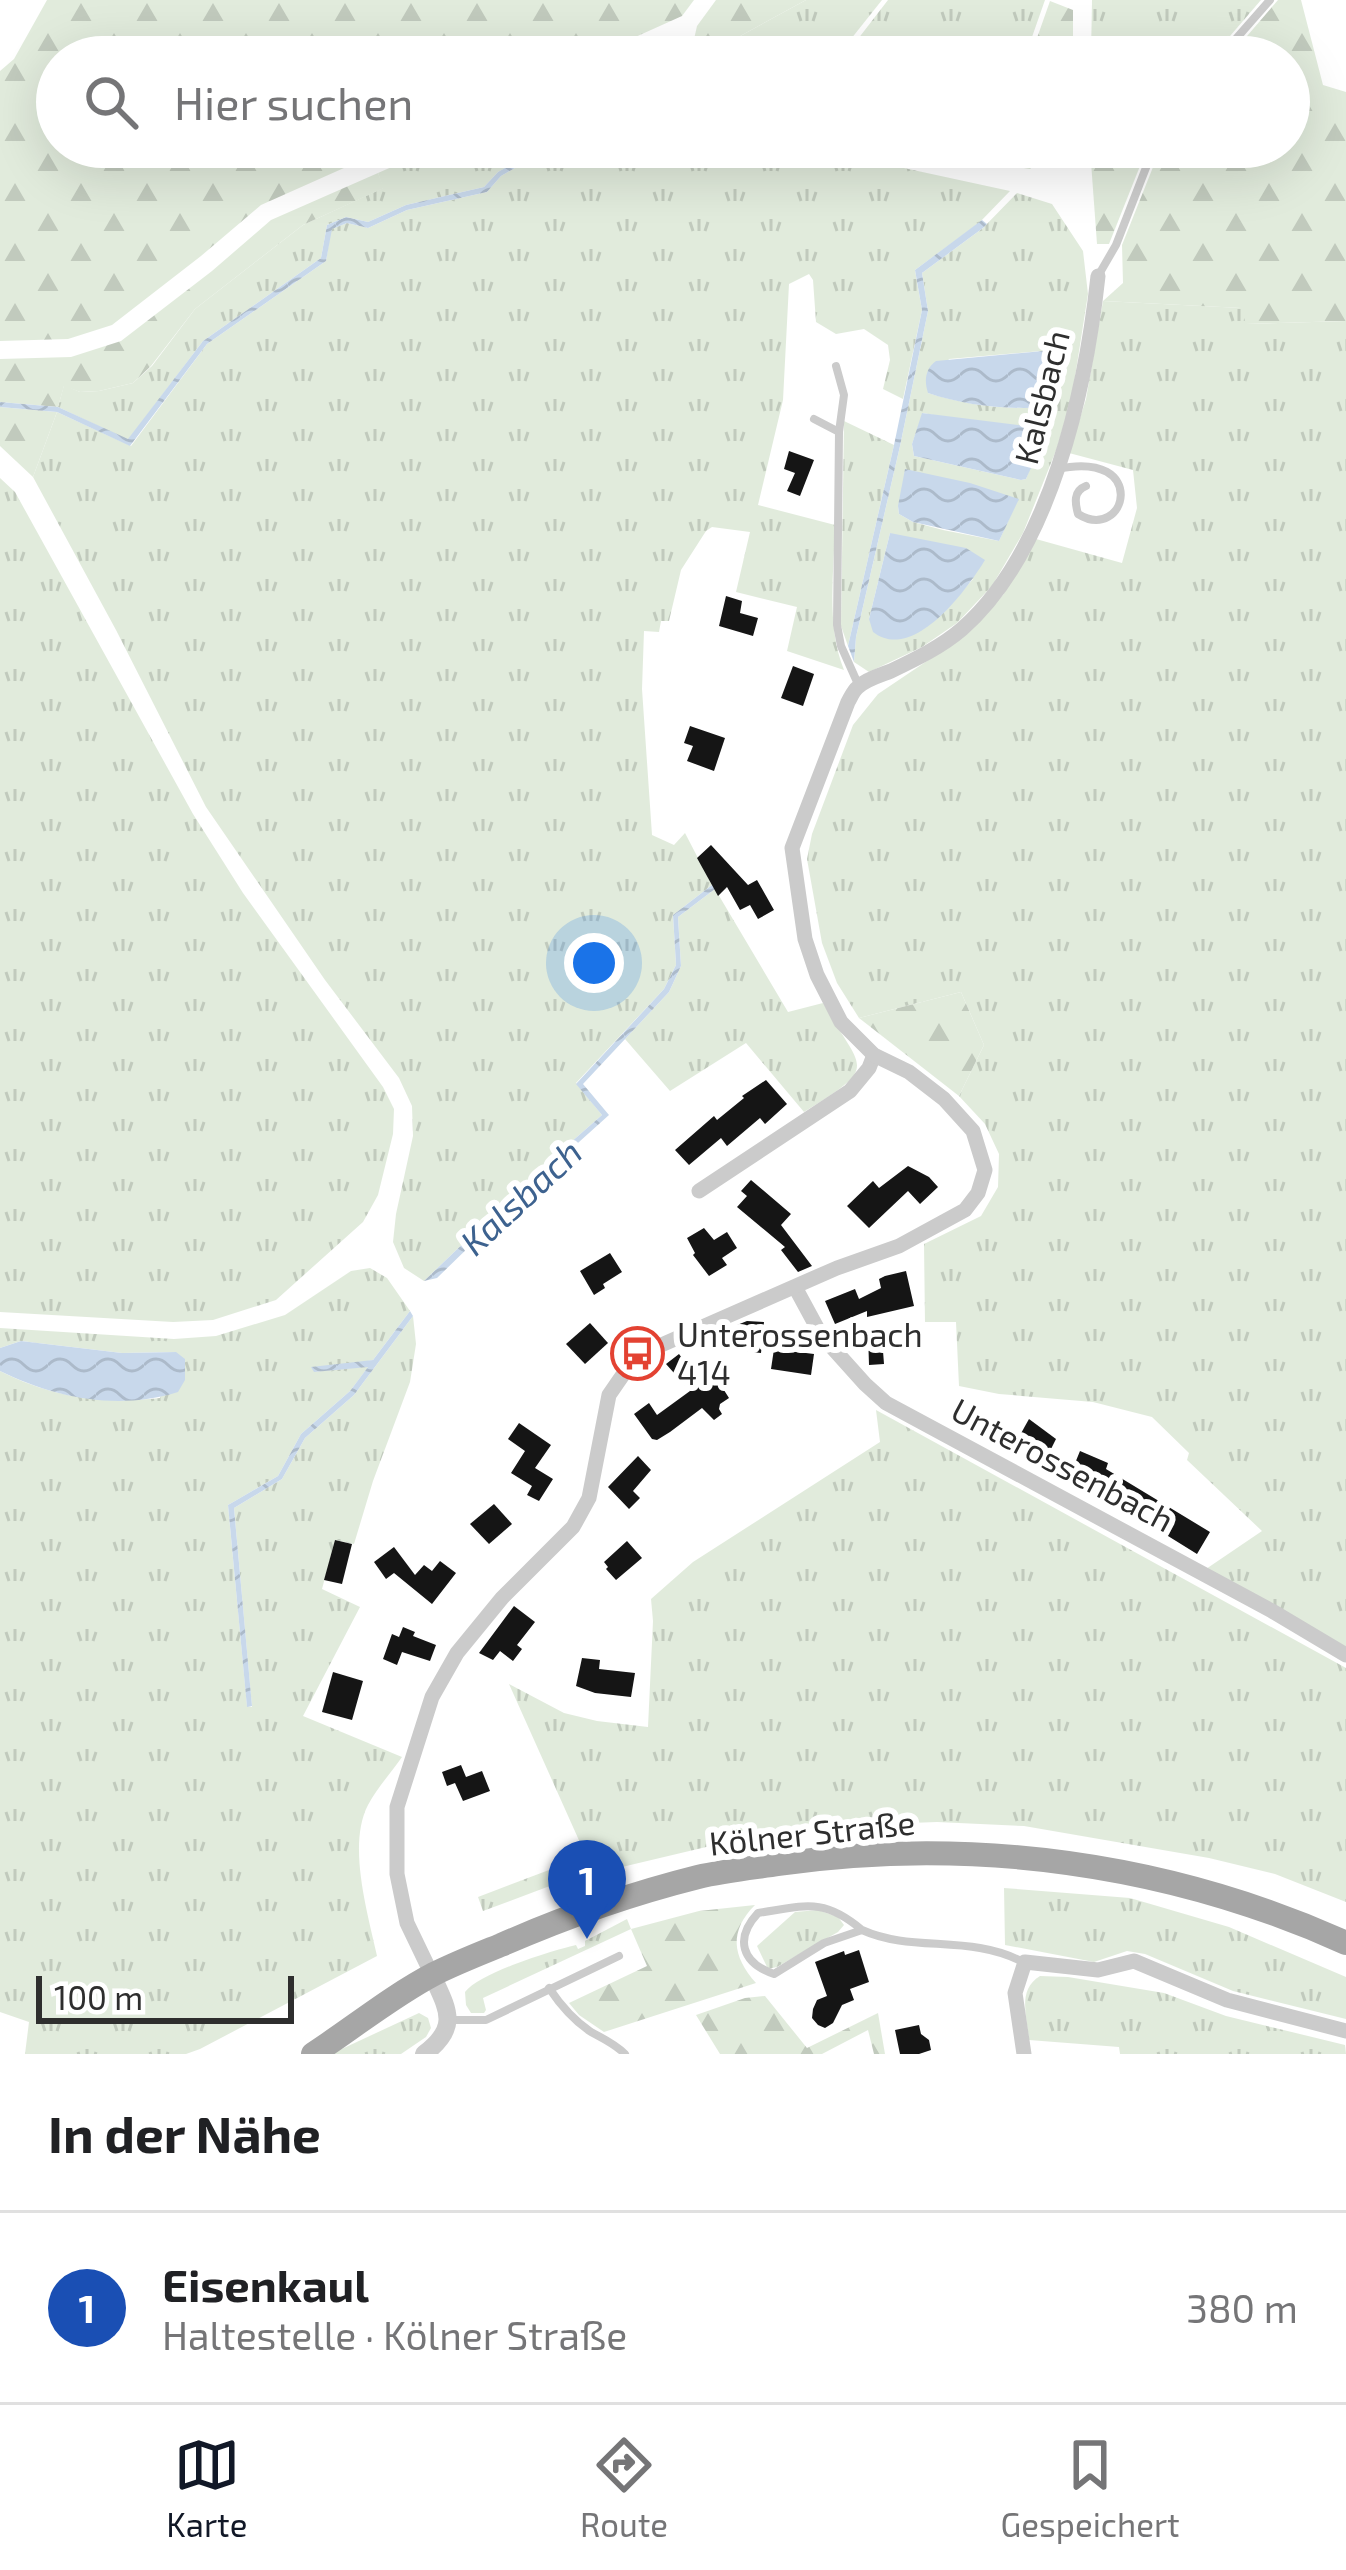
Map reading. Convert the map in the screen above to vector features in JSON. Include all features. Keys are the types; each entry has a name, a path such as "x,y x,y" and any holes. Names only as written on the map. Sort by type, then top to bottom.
{"main road":[{"name":"Kölner Straße","path":"313,2054 432,1975 552,1922 701,1876 832,1856 940,1852 1034,1858 1159,1879 1233,1900 1346,1943"}],"street":[{"name":"Kalsbach","path":"858,686 927,654 962,628 998,591 1030,536 1079,398 1098,276"},
{"path":"424,2054 444,2037 449,2020 407,1923 397,1874 397,1807 432,1697 444,1674 502,1598 573,1527 589,1498 608,1395 629,1366 659,1346 899,1246 964,1210 978,1193 985,1170 973,1131 944,1099 909,1072 874,1055 841,1022 805,939 792,848 858,686"},
{"path":"699,1191 850,1091 874,1055"},
{"name":"Unterossenbach","path":"795,1286 820,1335 886,1403 1346,1655"},
{"path":"1024,2054 1016,1993 1024,1962 1098,1970 1134,1961 1227,2000 1346,2031"}],"lane":[{"path":"1238,36 1270,0"},
{"name":"Kalsbach","path":"1098,276 1146,168"},
{"path":"836,366 844,395 839,432 837,626 858,686"},
{"path":"814,419 839,432"},
{"path":"1056,470 1081,464 1113,475 1120,485 1116,512 1095,520 1078,514 1076,496 1086,486"},
{"path":"862,1930 824,1943 774,1974 747,1958 744,1943 746,1928 758,1913 823,1906 882,1939 966,1944 1001,1951 1024,1962"},
{"path":"449,2020 486,2020 619,1957"},
{"path":"549,1988 565,2012 625,2054"}],"green space":[{"path":"47,0 694,0 682,16 638,36 36,36 36,168 344,168 261,205 112,325 68,339 0,341 0,71 14,59"},
{"path":"716,0 806,0 740,36 695,36"},
{"path":"806,0 882,0 853,36 740,36"},
{"path":"888,0 1045,0 1032,36 860,36"},
{"path":"1092,0 1261,0 1230,36 1091,36"},
{"path":"1278,0 1301,0 1323,85 1346,92 1346,321 1246,324 1241,308 1103,301 1123,283 1122,245 1153,168 1310,168 1310,36 1247,36"},
{"path":"1050,1 1073,10 1073,36 1038,36"},
{"path":"389,168 505,168 484,187 406,205 368,222 346,217 327,225 321,258 203,341 128,440 58,407 64,385 80,392 133,383 152,366 195,309 303,225 383,188 378,173"},
{"path":"515,168 904,168 1010,191 979,223 915,270 922,310 903,399 883,389 890,360 888,345 864,329 836,334 816,322 809,274 789,284 783,400 758,505 835,525 833,617 844,670 787,651 797,607 736,592 750,532 712,527 706,531 681,570 669,621 661,621 659,632 644,631 642,689 652,835 674,845 685,833 712,885 673,915 676,965 664,989 576,1083 602,1115 424,1281 404,1268 393,1242 413,1136 412,1106 399,1078 206,807 33,477 57,412 131,446 207,344 326,261 331,229 347,223 368,228 407,210 487,192"},
{"path":"1091,168 1139,168 1109,244 1097,244"},
{"path":"378,173 384,188 303,225 195,309 133,383 80,392 64,386 58,407 0,402 0,359 71,357 121,341 271,220"},
{"path":"1017,193 1052,204 1083,251 1088,294 1072,396 1023,533 992,586 957,623 922,647 869,672 854,662 856,637 928,311 922,273 983,228","holes":["1053,350 1048,406 988,406 928,393 949,359","923,413 1042,436 1026,479 1021,480 914,456 912,444","1018,499 999,541 913,522 899,514 898,506","890,533 973,579 940,616 869,619"]},
{"path":"1103,301 1242,308 1247,324 1346,321 1346,1647 1206,1569 1262,1531 1187,1460 1189,1453 1152,1417 1093,1402 959,1386 956,1322 925,1322 924,1244 981,1216 998,1187 999,1154 985,1124 959,1096 984,1045 961,992 859,1018 837,983 822,943 807,859 853,725 878,694 967,634 1003,595 1036,539 1122,563 1137,508 1133,470 1069,453 1086,399"},
{"path":"0,407 57,412 33,477 0,446"},
{"path":"844,421 894,445 848,646 841,626"},
{"path":"0,478 15,492 193,814 394,1109 378,1195 363,1222 276,1300 213,1320 0,1312"},
{"path":"715,889 788,1012 823,1003 854,1055 854,1075 804,1112 746,1043 670,1091 625,1039 669,992 681,966 678,917"},
{"path":"961,992 984,1045 959,1096 859,1018"},
{"path":"370,1268 387,1278 410,1311 373,1360 314,1372 369,1366 350,1391 301,1434 278,1476 228,1505 247,1706 252,1707 234,1508 282,1479 305,1438 354,1395 413,1316 416,1344 410,1382 354,1544 335,1540 322,1589 360,1607 303,1716 402,1757 368,1805 359,1840 361,1880 377,1956 186,2054 25,2054 29,2022 0,2012 0,1371 78,1397 160,1398 176,1352 122,1353 21,1341 0,1348 0,1328 174,1339 216,1336 285,1315 351,1271"},
{"path":"876,1410 1346,1668 1346,1902 1275,1874 1209,1858 1024,1826 937,1822 855,1825 723,1843 563,1881 483,1911 478,1897 586,1856 509,1684 564,1713 648,1727 651,1599 693,1562 880,1442"},
{"path":"1004,1888 1130,1898 1229,1927 1346,1977 1346,2019 1233,1991 1145,1954 1127,1951 1094,1962 1005,1945"},
{"path":"755,1905 741,1924 737,1944 742,1963 756,1983 604,2032 569,2003 647,1966 631,1929 699,1911"},
{"path":"818,1910 838,1917 844,1925 768,1969 757,1946 795,1912"},
{"path":"627,1919 631,1929 483,1998 484,2013 471,2013 466,2005 465,1992 485,1977 550,1952 576,1945 578,1949"},
{"path":"1040,1976 1164,1993 1226,2016 1345,2045 1346,2054 1120,2054 1119,2047 1029,2040 1026,1996"},
{"path":"765,1996 807,2048 878,2013 885,2054 874,2054 868,2030 822,2054 720,2054 696,2015"},
{"path":"419,2013 428,2018 431,2028 401,2054 331,2054"}],"water":[{"path":"515,168 487,192 407,210 368,228 347,223 332,229 326,261 207,344 130,446 57,412 0,407 0,402 58,407 128,439 203,341 321,258 327,225 346,217 368,222 406,205 484,187 498,172"},
{"path":"982,220 987,224 983,228 922,273 928,311 854,662 848,646 922,310 915,270"},
{"path":"1054,350 1048,407 988,406 928,393 926,376 936,361"},
{"path":"922,413 1041,428 1039,448 1026,479 914,456 912,444"},
{"path":"905,469 1019,499 999,541 913,522 899,514"},
{"path":"890,533 966,548 985,560 952,605 905,638 889,639 873,632 869,619"},
{"path":"712,885 715,889 678,917 681,966 669,992 583,1084 609,1115 437,1278 424,1281 602,1115 576,1084 664,989 676,965 673,915"},
{"path":"410,1311 413,1316 354,1395 305,1438 282,1479 234,1508 252,1706 247,1707 228,1505 278,1476 301,1434 350,1391 368,1367 314,1372 311,1367 373,1360"},
{"path":"21,1341 122,1353 176,1352 185,1359 185,1380 178,1392 133,1401 65,1395 0,1371 0,1348"}],"building":[{"path":"789,451 814,460 800,496 787,491 795,473 784,469"},
{"path":"726,596 742,601 740,613 758,618 753,636 719,626"},
{"path":"793,666 814,674 803,706 781,698"},
{"path":"690,726 725,738 714,771 687,761 693,746 684,743"},
{"path":"711,845 748,885 757,880 774,910 758,919 750,905 740,910 727,887 718,896 697,858"},
{"path":"766,1080 787,1104 765,1124 760,1118 727,1146 721,1138 689,1165 675,1150 714,1116 717,1120"},
{"path":"908,1166 938,1187 920,1204 908,1191 869,1228 847,1206 873,1181 879,1188"},
{"path":"751,1180 791,1214 781,1225 812,1266 798,1272 781,1250 785,1247 737,1207 747,1196 741,1191"},
{"path":"704,1228 714,1240 727,1232 737,1248 722,1258 727,1265 709,1276 687,1238"},
{"path":"610,1253 622,1272 594,1295 580,1271"},
{"path":"906,1271 914,1306 867,1317 867,1311 835,1324 825,1301 855,1289 859,1299 881,1288 879,1279"},
{"path":"747,1321 764,1322 761,1353 714,1348 715,1334 732,1331"},
{"path":"590,1323 608,1343 585,1364 566,1344"},
{"path":"868,1333 912,1333 913,1351 883,1351 884,1364 869,1365"},
{"path":"774,1349 814,1354 811,1375 771,1369"},
{"path":"679,1354 702,1385 715,1376 729,1398 720,1404 722,1414 714,1420 702,1408 652,1439 634,1414 649,1403 657,1415 690,1391 666,1364"},
{"path":"1029,1419 1056,1439 1045,1461 1015,1444"},
{"path":"519,1423 551,1445 535,1468 553,1479 539,1501 527,1495 532,1486 511,1473 525,1451 508,1439"},
{"path":"1080,1451 1108,1463 1106,1469 1210,1532 1197,1554 1110,1500 1115,1491 1071,1473"},
{"path":"638,1456 651,1470 633,1491 640,1498 629,1509 608,1487"},
{"path":"494,1504 512,1524 489,1544 470,1524"},
{"path":"335,1540 352,1544 342,1584 324,1580"},
{"path":"627,1541 642,1558 616,1580 604,1562"},
{"path":"394,1547 415,1575 424,1565 432,1571 440,1561 456,1573 432,1604 394,1573 386,1579 374,1562"},
{"path":"514,1606 535,1622 517,1645 522,1649 513,1661 500,1651 493,1660 479,1653"},
{"path":"403,1627 436,1645 430,1661 402,1652 397,1665 383,1659 392,1634 399,1637"},
{"path":"582,1658 600,1660 599,1669 635,1673 631,1697 576,1686"},
{"path":"333,1672 363,1681 352,1720 322,1712"},
{"path":"461,1765 466,1777 482,1771 490,1791 463,1801 455,1783 447,1786 442,1772"},
{"path":"859,1950 869,1982 850,1989 854,2000 842,2005 833,2023 825,2028 818,2025 812,2018 813,2009 817,2000 827,1996 815,1962"},
{"path":"919,2025 931,2050 900,2054 895,2030"}],"place":[{"name":"Unterossenbach 414","path":"638,1353"},
{"name":"Eisenkaul","path":"587,1939"}]}
